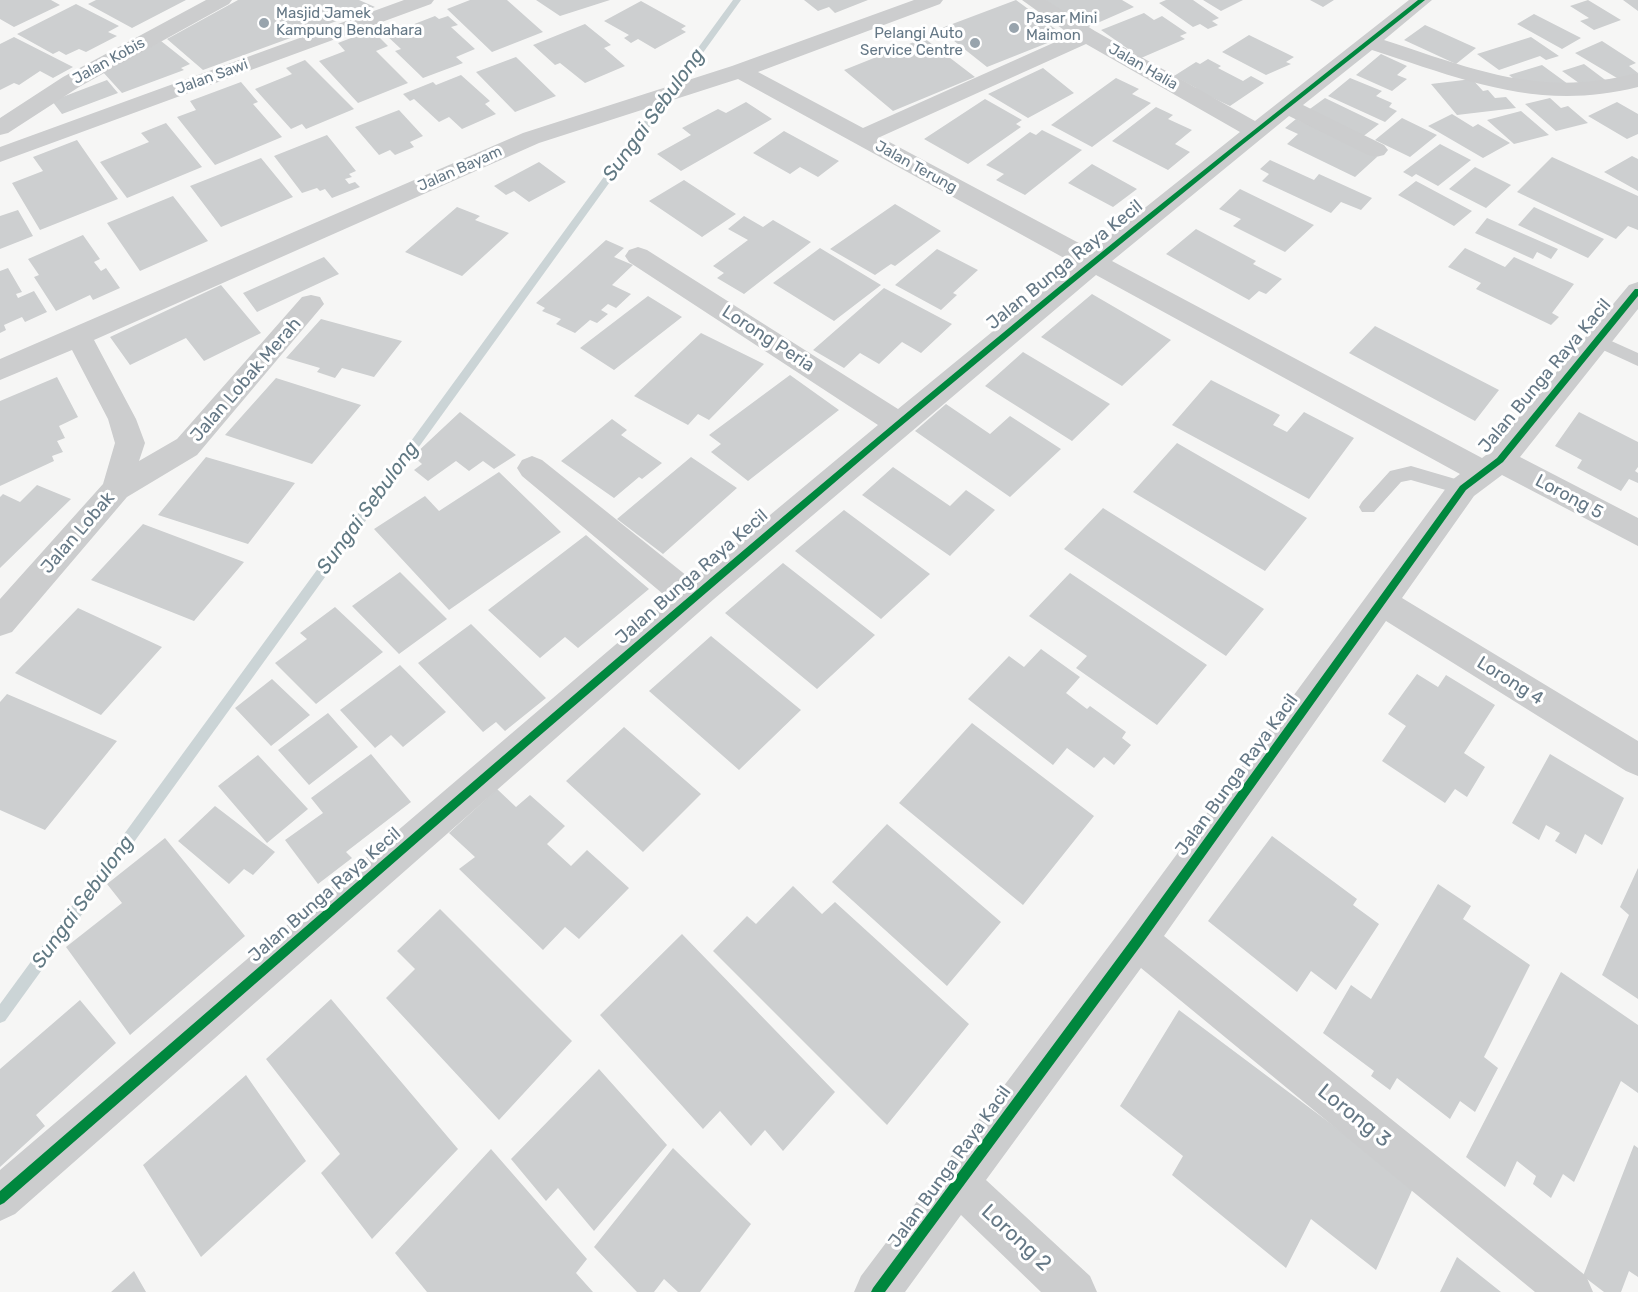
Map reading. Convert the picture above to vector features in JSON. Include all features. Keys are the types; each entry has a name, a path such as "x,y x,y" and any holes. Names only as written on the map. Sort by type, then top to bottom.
{"street":[{"name":"Jalan Kobis","path":"0,128 71,82 222,0"},
{"name":"Jalan Sawi","path":"0,155 424,0"},
{"name":"Jalan Bayam","path":"0,370 531,138 732,73 933,0"},
{"name":"Jalan Halia","path":"1032,0 1088,36 1256,131"},
{"name":"Jalan Bunga Raya Kecil","path":"0,1199 898,423 1092,263 1422,0"},
{"path":"861,137 1088,36"},
{"path":"1368,42 1531,90 1575,92 1615,88 1638,80"},
{"name":"Jalan Terung","path":"732,73 861,137 1092,263"},
{"path":"1289,107 1376,150"},
{"name":"Lorong Peria","path":"638,256 898,423"},
{"name":"Jalan Bunga Raya Kecil","path":"1092,263 1482,474"},
{"name":"Jalan Bunga Raya Kacil","path":"878,1292 1138,940 1382,602 1482,474 1638,291"},
{"name":"Jalan Lobak Merah","path":"116,489 186,447 312,304"},
{"name":"Jalan Lobak","path":"0,622 116,489 130,443 122,419 78,336"},
{"path":"531,468 692,599"},
{"name":"Lorong 5","path":"1482,474 1638,533"},
{"name":"Lorong 4","path":"1382,602 1638,760"},
{"name":"Lorong 3","path":"1138,940 1570,1292"},
{"name":"Lorong 2","path":"958,1183 1074,1292"}],"lane":[{"path":"1598,340 1638,360"},
{"path":"1368,507 1396,476 1411,473 1482,474"}],"building":[{"path":"0,0 51,0 60,5 14,27 0,19"},
{"path":"96,0 186,0 132,28 88,4"},
{"name":"Masjid Jamek Kampung Bendahara","path":"238,0 359,0 375,7 203,70 167,39"},
{"path":"470,0 507,0 543,32 492,52 447,9"},
{"path":"536,0 610,0 560,16"},
{"path":"804,0 868,0 835,13 829,7 818,11"},
{"name":"Pasar Mini Maimon","path":"1016,0 1065,36 987,67 939,29"},
{"path":"1045,0 1122,0 1134,7 1086,28"},
{"path":"1166,0 1193,0 1219,18 1212,21 1218,25 1208,29 1200,24 1193,27 1159,3"},
{"path":"1203,0 1243,0 1221,11"},
{"path":"1310,0 1334,0 1323,7"},
{"path":"1588,0 1621,20 1594,30 1580,21 1589,18 1570,6"},
{"path":"1623,0 1638,0 1638,11"},
{"path":"641,1 686,26 681,29 686,32 655,49 638,39 631,43 624,38 629,35 604,21"},
{"path":"76,4 119,26 108,32 117,36 86,52 79,49 66,55 59,51 53,54 17,34"},
{"path":"1144,13 1154,20 1162,16 1187,33 1180,36 1185,39 1141,58 1101,30"},
{"path":"1534,14 1581,38 1562,49 1517,24"},
{"path":"435,16 439,19 448,16 458,25 451,27 475,49 456,57 463,63 423,78 395,51 401,49 386,35"},
{"path":"585,24 611,45 604,48 625,66 585,83 560,63 555,65 533,45"},
{"path":"1425,25 1476,48 1456,64 1404,40"},
{"path":"372,30 388,46 376,51 408,83 358,103 319,61 345,51 338,43"},
{"path":"1249,35 1294,57 1286,62 1291,64 1266,75 1222,52"},
{"path":"14,37 73,67 53,78 40,71 19,85 14,83 0,90 0,44"},
{"path":"1531,37 1559,56 1546,60 1540,56 1499,70 1477,54"},
{"path":"924,38 975,77 893,111 844,70"},
{"path":"161,41 190,64 181,68 184,70 122,93 102,71"},
{"path":"1602,41 1636,63 1629,66 1638,73 1622,81 1575,53"},
{"path":"1381,54 1407,66 1397,75 1407,79 1392,91 1356,75"},
{"path":"516,57 556,96 515,112 476,72"},
{"path":"1208,59 1221,66 1218,68 1243,81 1251,76 1264,83 1230,106 1194,89 1196,88 1174,76 1196,62 1200,64"},
{"path":"305,60 354,109 306,129 302,124 291,129 255,89 292,74 286,68"},
{"path":"1584,64 1608,82 1586,88 1562,71"},
{"path":"1542,65 1568,84 1519,83 1509,75"},
{"path":"1043,68 1074,93 1028,118 988,94"},
{"path":"461,75 490,101 485,104 496,114 462,129 449,117 439,122 414,99 410,101 403,94 433,82 436,85"},
{"path":"1116,78 1139,89 1132,94 1151,103 1092,147 1051,125"},
{"path":"1350,78 1382,91 1376,96 1392,103 1389,107 1397,111 1385,122 1328,96"},
{"path":"1472,79 1483,91 1488,90 1495,98 1506,97 1516,108 1457,115 1431,84"},
{"path":"107,80 118,93 62,114 52,101"},
{"path":"241,82 258,102 253,104 282,137 215,165 177,117 196,110 190,101"},
{"path":"1325,98 1379,124 1361,138 1307,111"},
{"path":"1550,98 1561,108 1568,106 1588,123 1556,131 1525,104"},
{"path":"985,99 1022,120 1016,124 1021,127 968,164 924,139"},
{"path":"746,102 772,119 681,171 657,154 691,135 682,128 718,109 726,113"},
{"path":"1617,102 1638,114 1638,134 1627,139 1588,116"},
{"path":"1156,107 1173,115 1168,119 1192,130 1175,144 1190,152 1168,170 1112,141"},
{"path":"399,110 423,136 410,142 414,147 395,155 390,150 379,155 355,127"},
{"path":"1521,111 1549,135 1514,144 1487,120"},
{"path":"1452,114 1473,127 1478,124 1510,143 1483,158 1428,126"},
{"path":"1402,118 1437,135 1410,157 1375,140"},
{"path":"1296,119 1377,157 1355,177 1287,144 1298,134 1285,128"},
{"path":"166,123 202,167 127,198 100,162 149,142 141,133"},
{"path":"1042,130 1082,150 1025,195 996,180 1004,174 986,165 1030,132 1036,135"},
{"path":"784,131 839,161 818,177 800,167 790,174 753,153"},
{"path":"327,135 356,171 349,174 352,177 345,179 349,184 355,182 360,187 332,198 325,189 320,191 317,188 302,193 274,156"},
{"path":"77,140 118,199 40,230 12,183 43,171 33,157"},
{"path":"1440,144 1471,160 1438,186 1416,174 1412,177 1403,172"},
{"path":"1632,156 1638,159 1638,191 1604,172"},
{"path":"1552,157 1638,196 1638,230 1628,226 1616,239 1517,192"},
{"path":"261,158 293,197 221,227 190,186"},
{"path":"1270,160 1314,180 1319,174 1372,198 1361,210 1341,202 1331,213 1262,181 1269,174 1260,169"},
{"path":"539,162 566,182 529,202 514,191 506,195 494,186"},
{"path":"1092,164 1137,189 1113,207 1068,183"},
{"path":"1475,167 1511,185 1486,208 1449,189"},
{"path":"684,180 736,214 702,237 649,201"},
{"path":"1416,181 1472,211 1454,226 1398,195"},
{"path":"1240,189 1314,225 1285,252 1233,226 1241,219 1219,209"},
{"path":"173,196 208,241 140,271 107,223"},
{"path":"895,204 941,231 895,266 891,264 875,275 830,249"},
{"path":"457,207 480,216 475,220 509,233 462,276 405,252"},
{"path":"1534,207 1604,239 1588,258 1518,225"},
{"path":"18,210 33,236 0,249 0,216"},
{"path":"744,216 763,227 773,220 811,242 744,294 717,278 724,273 713,266 748,240 728,229"},
{"path":"1487,218 1558,249 1551,259 1537,252 1533,259 1475,233"},
{"path":"1196,229 1256,261 1253,264 1282,279 1266,294 1259,291 1249,300 1166,254"},
{"path":"83,235 100,259 94,262 101,271 106,268 120,288 93,300 90,295 56,311 34,277 39,275 28,259"},
{"path":"606,240 624,248 614,257 633,265 612,285 631,294 616,308 608,304 601,310 608,314 597,323 590,320 575,333 556,324 561,319 542,311 545,308 536,303"},
{"path":"820,248 881,285 834,321 773,283"},
{"path":"1465,248 1505,267 1514,257 1574,284 1552,313 1559,317 1551,325 1476,289 1481,283 1448,267"},
{"path":"937,249 978,270 953,293 957,295 941,310 895,285"},
{"path":"324,257 339,274 257,312 243,293"},
{"path":"8,268 22,292 16,294 18,298 34,291 47,312 25,322 22,317 4,325 6,330 0,333 0,271"},
{"path":"221,285 261,333 204,361 186,338 130,365 110,337"},
{"path":"884,288 952,324 921,353 902,342 879,364 860,353 844,368 813,350"},
{"path":"1092,294 1171,340 1122,386 1041,337"},
{"path":"648,296 682,317 614,370 580,348"},
{"path":"321,319 402,341 374,377 342,368 335,378 317,372 320,368 286,358"},
{"path":"1375,326 1499,390 1475,421 1349,353"},
{"path":"701,333 764,364 709,420 698,414 688,425 634,396"},
{"path":"1023,352 1110,404 1072,441 985,386"},
{"path":"790,375 839,410 748,481 711,452 721,444 709,435"},
{"path":"57,377 78,417 59,426 65,438 57,441 63,452 52,456 54,461 0,486 0,401"},
{"path":"276,378 361,405 312,464 225,435"},
{"path":"1211,380 1280,415 1273,425 1287,432 1304,412 1354,438 1309,499 1172,425"},
{"path":"946,404 990,434 1010,416 1061,449 1010,497 915,431"},
{"path":"460,412 516,455 494,469 483,461 469,471 456,461 428,481 414,470 422,464 413,456"},
{"path":"1579,412 1638,442 1638,467 1635,471 1638,473 1638,483 1629,479 1621,491 1577,468 1582,460 1555,446"},
{"path":"612,419 627,430 621,435 662,463 642,479 639,477 614,498 561,461"},
{"path":"1177,443 1307,518 1265,571 1133,492"},
{"path":"206,457 295,483 248,544 158,515"},
{"path":"691,457 737,488 663,554 617,519"},
{"path":"893,467 950,506 966,490 995,510 950,556 862,495"},
{"path":"499,472 561,532 449,610 374,529 425,496 439,511"},
{"path":"37,485 71,499 0,568 0,497 3,494 20,502"},
{"path":"1103,508 1264,609 1226,656 1064,549"},
{"path":"844,510 930,574 881,619 795,551"},
{"path":"143,524 244,562 194,621 91,580"},
{"path":"586,535 649,589 578,648 565,637 540,658 488,610"},
{"path":"783,563 875,635 817,689 725,613"},
{"path":"400,572 447,619 399,654 352,606"},
{"path":"1070,573 1207,665 1157,725 1076,668 1087,656 1029,616"},
{"path":"335,607 383,652 316,704 275,663 307,639 300,633"},
{"path":"78,608 162,647 101,715 15,673"},
{"path":"471,624 546,698 505,731 496,722 483,732 418,663"},
{"path":"711,636 801,710 739,770 649,691"},
{"path":"1041,649 1080,677 1066,693 1087,709 1090,706 1126,732 1122,738 1131,745 1114,765 1104,757 1094,768 1067,748 1053,765 968,699 1009,656 1024,667"},
{"path":"400,665 446,712 403,747 391,735 375,748 340,710"},
{"path":"1417,674 1438,687 1446,675 1495,705 1464,753 1485,767 1467,797 1455,789 1445,803 1382,761 1406,726 1388,714"},
{"path":"272,679 310,715 271,746 235,708"},
{"path":"7,694 117,741 45,830 0,810 0,702"},
{"path":"328,713 358,747 309,785 278,750"},
{"path":"972,723 1094,816 1023,905 899,803"},
{"path":"624,727 701,794 643,852 566,781"},
{"path":"371,754 411,802 346,852 352,858 318,884 285,840 323,813 311,798"},
{"path":"1550,754 1624,798 1602,845 1585,834 1576,854 1555,841 1560,833 1546,825 1539,840 1512,823"},
{"path":"258,755 308,809 267,843 218,786"},
{"path":"497,789 516,807 530,795 565,826 547,844 571,866 587,850 629,888 579,939 565,927 543,950 459,869 475,857 449,833"},
{"path":"215,806 275,852 253,875 244,869 229,884 178,841"},
{"path":"887,824 1001,922 947,986 832,882"},
{"path":"1272,836 1357,899 1353,905 1379,924 1336,990 1311,971 1297,992 1208,921"},
{"path":"165,838 245,936 130,1035 66,947 122,903 107,884"},
{"path":"1638,868 1638,999 1602,975 1629,915 1620,907"},
{"path":"1438,884 1471,906 1463,919 1530,965 1484,1057 1498,1068 1475,1112 1460,1101 1450,1119 1397,1078 1390,1090 1371,1076 1374,1071 1323,1033 1351,985 1371,999"},
{"path":"793,886 822,914 835,902 969,1024 887,1125 713,951 747,916 756,924"},
{"path":"440,909 572,1041 499,1120 386,998 415,969 397,951"},
{"path":"682,934 835,1092 783,1151 765,1130 751,1146 720,1111 703,1129 600,1015"},
{"path":"1561,972 1638,1025 1638,1093 1621,1081 1574,1182 1563,1174 1551,1198 1533,1184 1536,1176 1517,1161 1505,1187 1466,1157"},
{"path":"331,999 458,1149 372,1239 321,1173 340,1154 266,1059"},
{"path":"80,1000 116,1043 36,1115 45,1126 0,1167 0,1069"},
{"path":"1179,1010 1414,1186 1376,1270 1311,1219 1286,1268 1172,1175 1183,1156 1120,1106"},
{"path":"599,1069 667,1145 594,1231 558,1188 546,1201 511,1159"},
{"path":"246,1075 306,1161 201,1257 143,1165"},
{"path":"1634,1145 1638,1148 1638,1277 1629,1271 1621,1292 1604,1292 1583,1276"},
{"path":"673,1148 751,1224 700,1292 678,1292 664,1279 654,1292 637,1292 594,1247"},
{"path":"491,1149 587,1259 576,1273 593,1292 427,1292 395,1253"},
{"path":"1457,1257 1501,1292 1440,1292"},
{"path":"134,1271 146,1292 111,1292"}],"waterway":[{"name":"Sungai Sebulong","path":"0,1016 737,0"}],"cycle path":[{"path":"0,1199 527,741 880,439 1239,144 1422,0"},
{"path":"877,1292 1138,940 1463,488 1500,460 1638,291"}],"place":[{"name":"Masjid Jamek Kampung Bendahara","path":"264,23"},
{"name":"Pasar Mini Maimon","path":"1014,28"},
{"name":"Pelangi Auto Service Centre","path":"975,43"}]}
